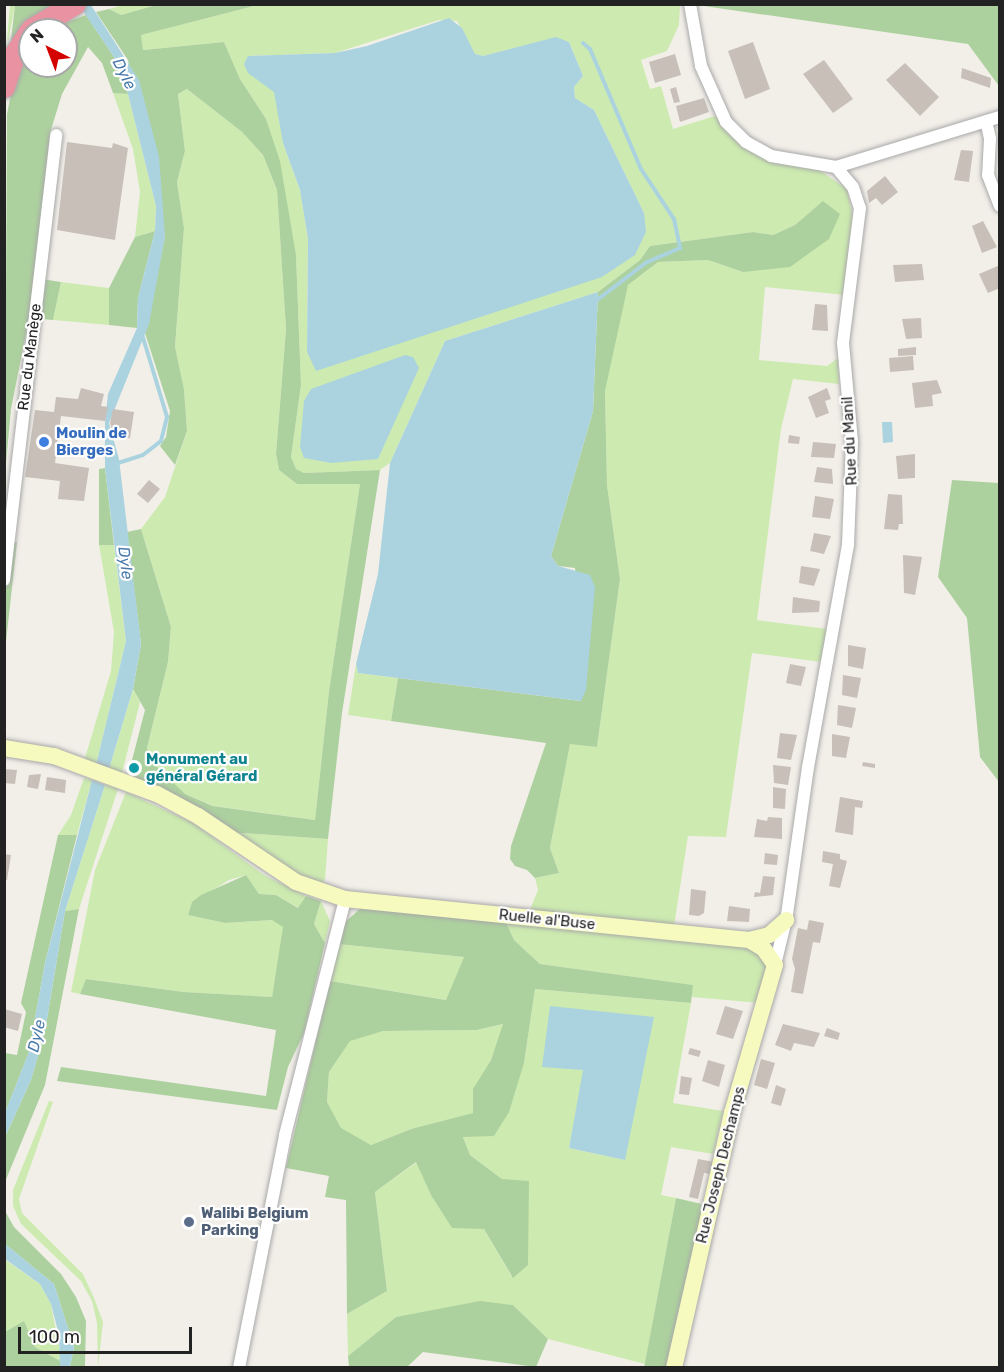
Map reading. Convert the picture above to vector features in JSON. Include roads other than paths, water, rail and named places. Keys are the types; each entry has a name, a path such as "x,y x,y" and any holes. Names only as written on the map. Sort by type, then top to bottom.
{"highway":[{"path":"52,18 71,6"},
{"path":"4,87 18,51"}],"street":[{"path":"690,4 704,72 720,113 734,132 771,156 836,167 999,117"},
{"path":"986,121 990,139 987,170 999,206"},
{"name":"Rue du Manège","path":"4,580 56,135"},
{"name":"Rue du Manil","path":"775,965 786,920 851,511 852,441 843,343 861,217 856,192 836,167"},
{"name":"Ruelle al'Buse","path":"4,748 46,754 174,803 296,882 345,899 749,940 769,934 786,920"},
{"path":"239,1368 285,1135 345,899"},
{"path":"749,940 764,949 775,965"},
{"name":"Rue Joseph Dechamps","path":"674,1368 732,1113 775,965"}],"water":[{"name":"Dyle","path":"79,5 91,5 139,80 159,157 165,236 149,324 109,423 119,459 141,644 133,689 109,769 96,765 126,641 105,468 105,421 108,394 137,328 138,298 155,231 156,206 128,94 114,57"},
{"path":"449,18 462,28 475,54 483,56 556,37 569,42 583,76 574,87 575,98 594,110 644,213 646,232 635,255 602,277 316,371 307,352 308,239 300,190 283,143 274,92 248,73 244,64 248,56 335,53 367,46"},
{"path":"598,292 593,411 551,556 558,566 590,575 595,587 586,690 581,701 358,673 356,664 378,574 390,463 445,341"},
{"path":"405,355 413,357 419,368 378,459 331,463 304,458 300,447 304,401 311,389"},
{"path":"882,422 892,422 893,442 883,443"},
{"name":"Dyle","path":"92,780 105,785 65,911 45,1031 31,1080 5,1137 5,1113 29,1052 45,963"},
{"path":"550,1006 654,1017 625,1160 569,1148 583,1070 542,1067"},
{"path":"5,1244 54,1284 74,1347 70,1367 60,1367 59,1335 51,1304 40,1284 5,1259"}],"waterway":[{"path":"583,43 590,49 641,169 674,219 680,248 647,262 597,300"},
{"path":"115,464 143,455 161,441 167,417 142,334"}],"place":[{"name":"Moulin de Bierges","path":"44,442"},
{"name":"Monument au général Gérard","path":"134,768"},
{"name":"Walibi Belgium Parking","path":"189,1222"}]}
